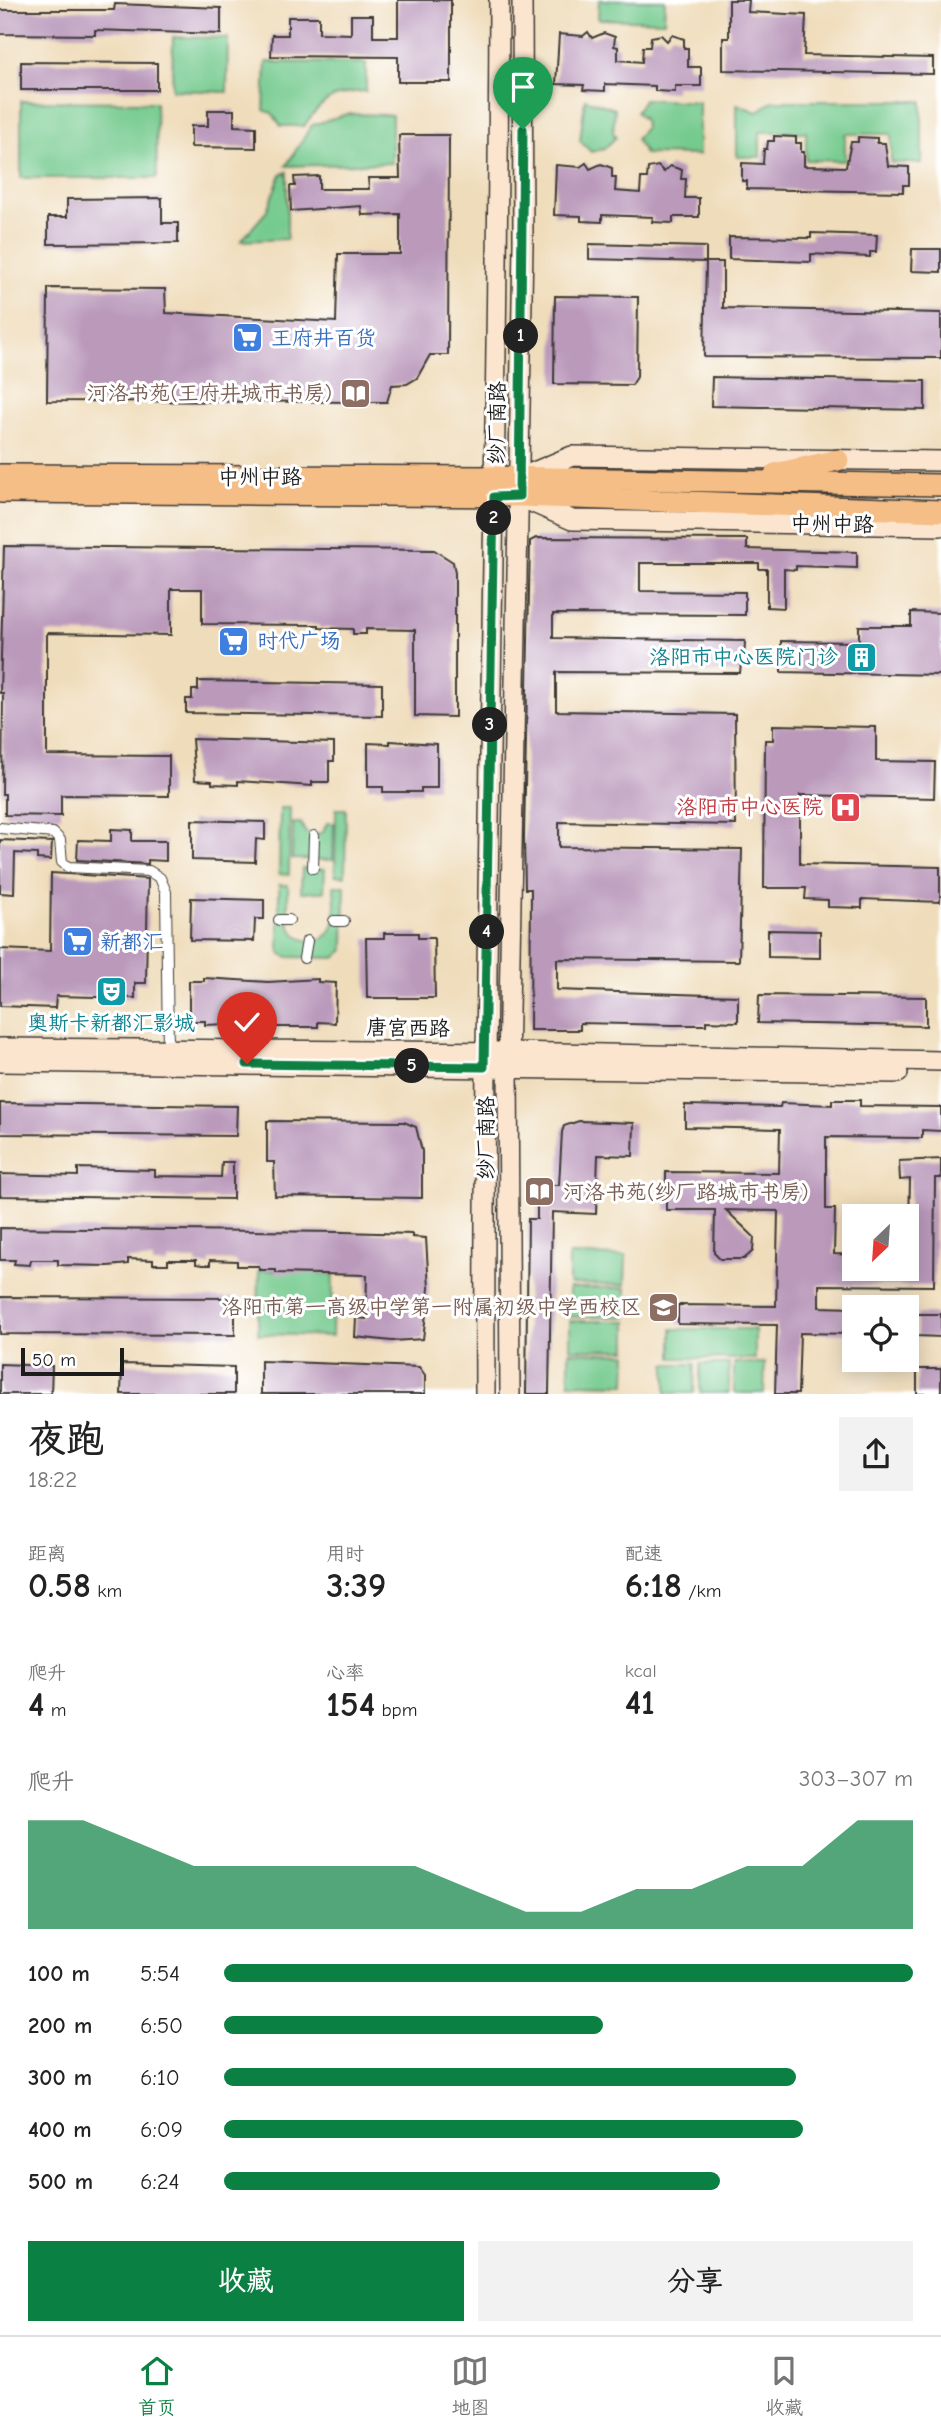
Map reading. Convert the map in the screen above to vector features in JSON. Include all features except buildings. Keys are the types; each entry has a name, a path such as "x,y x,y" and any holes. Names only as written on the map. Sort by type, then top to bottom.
{"main road":[{"name":"纱厂南路","path":"485,1394 484,1059 499,0"},
{"name":"纱厂南路","path":"510,1394 509,1059 519,487 522,0"},
{"name":"中州中路","path":"519,487 572,456 941,461"},
{"path":"740,482 838,460"},
{"name":"中州中路","path":"0,475 494,487"},
{"name":"中州中路","path":"0,492 740,482 941,485"},
{"name":"中州中路","path":"519,487 941,511"},
{"name":"中州中路","path":"519,487 572,520 941,526"},
{"name":"唐宫西路","path":"0,1048 168,1056 941,1061"},
{"name":"唐宫西路","path":"0,1062 168,1056"},
{"name":"唐宫西路","path":"509,1059 941,1074"}],"street":[{"path":"0,828 53,833 60,840 62,862 68,867 149,871 160,878 166,892 168,1056"},
{"path":"313,868 314,836"},
{"path":"304,958 307,941"}],"green space":[{"path":"599,0 665,0 664,21 598,19"},
{"path":"173,37 228,38 227,92 172,90"},
{"path":"266,62 366,63 366,91 345,93 330,99 317,109 304,126 281,126 272,113 264,110"},
{"path":"585,99 615,109 613,132 616,137 604,149 591,152 580,141"},
{"path":"644,99 699,102 699,155 645,154 636,139 645,127 644,120 636,112"},
{"path":"21,101 156,102 157,178 21,178"},
{"path":"773,101 922,101 922,163 891,163 891,134 845,134 845,161 806,160 806,132 760,132 760,157 737,157 737,104 757,112"},
{"path":"347,114 392,115 392,163 286,166 312,125"},
{"path":"287,172 287,239 241,241 266,212 281,174"},
{"path":"280,808 290,808 289,875 279,874"},
{"path":"336,809 346,809 345,876 335,875"},
{"path":"293,823 301,823 305,832 314,836 323,832 327,823 334,823 333,860 292,859"},
{"path":"302,868 325,869 324,892 301,892"},
{"path":"279,885 288,885 288,919 292,930 308,941 327,936 335,914 334,886 345,886 344,950 335,958 288,957 281,954"},
{"path":"569,1255 626,1256 625,1285 569,1284"},
{"path":"259,1270 333,1274 332,1336 258,1334"},
{"path":"569,1288 626,1288 626,1317 569,1317"},
{"path":"570,1321 627,1321 627,1350 570,1349"},
{"path":"672,1329 755,1329 755,1359 672,1358"},
{"path":"569,1352 627,1354 626,1384 569,1383"},
{"path":"734,1363 765,1363 764,1393 734,1393"},
{"path":"666,1364 695,1364 694,1393 666,1393"},
{"path":"700,1364 729,1364 729,1393 700,1393"}],"place":[{"name":"王府井百货","path":"248,338"},
{"name":"河洛书苑(王府井城市书房)","path":"355,393"},
{"name":"时代广场","path":"234,641"},
{"name":"洛阳市中心医院门诊","path":"861,657"},
{"name":"洛阳市中心医院","path":"846,807"},
{"name":"新都汇","path":"77,942"},
{"name":"奥斯卡新都汇影城","path":"111,991"},
{"name":"河洛书苑(纱厂路城市书房)","path":"540,1192"},
{"name":"洛阳市第一高级中学第一附属初级中学西校区","path":"664,1307"}],"route":[{"path":"247,1064 484,1067 494,497 519,496 523,129"}]}
